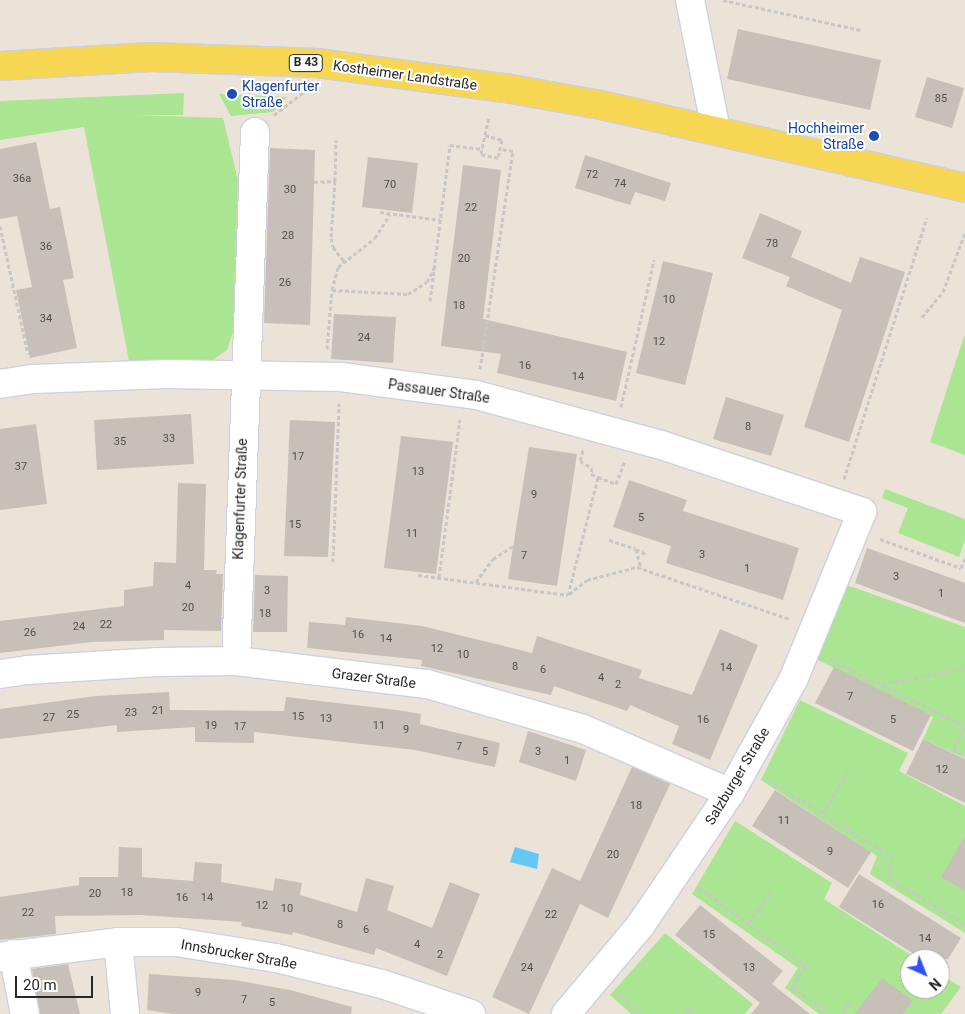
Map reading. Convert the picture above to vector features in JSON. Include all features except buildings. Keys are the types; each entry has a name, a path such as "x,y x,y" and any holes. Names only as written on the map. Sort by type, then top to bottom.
{"main road":[{"name":"Kostheimer Landstraße","path":"0,66 151,57 316,63 526,92 716,130 965,188"}],"street":[{"path":"690,0 716,130"},
{"name":"Klagenfurter Straße","path":"236,661 244,376 255,132"},
{"name":"Passauer Straße","path":"0,384 33,379 167,374 333,377 470,394 625,435 837,503 859,521"},
{"name":"Salzburger Straße","path":"566,1014 640,926 730,793 793,680 859,521"},
{"name":"Grazer Straße","path":"0,674 149,662 236,661 427,684 584,729 730,793"},
{"path":"118,942 125,1014"},
{"name":"Innsbrucker Straße","path":"6,956 118,942 176,942 276,958 382,984 471,1014"},
{"path":"6,956 25,1014"}],"path":[{"path":"723,0 861,30"},
{"path":"255,132 305,91"},
{"path":"485,135 502,140 498,158 482,154 482,149 489,116"},
{"path":"336,140 331,238 333,247 344,261"},
{"path":"430,301 450,145 482,149"},
{"path":"439,577 513,150 500,148"},
{"path":"314,182 335,181"},
{"path":"380,212 440,220"},
{"path":"333,562 332,290 335,272 344,261 376,238 390,214"},
{"path":"837,503 927,218"},
{"path":"0,226 33,379"},
{"path":"922,317 943,292 965,233"},
{"path":"568,595 598,477 616,484 654,260"},
{"path":"332,290 408,294 423,286 434,268"},
{"path":"893,308 899,309"},
{"path":"875,362 881,364"},
{"path":"856,418 862,420"},
{"path":"859,521 961,568 965,558"},
{"path":"609,540 648,554"},
{"path":"476,582 493,559 513,546"},
{"path":"636,549 641,569"},
{"path":"418,575 568,595 587,580 641,569 810,637 881,684 965,726 953,750 965,755"},
{"path":"881,684 965,668"},
{"path":"745,765 891,856 889,878 965,924"},
{"path":"822,814 846,772"},
{"path":"677,872 806,967 792,987 830,1014"},
{"path":"748,923 771,891"},
{"path":"842,1014 850,1001"},
{"path":"685,1014 692,1007"}],"green space":[{"path":"184,93 183,115 135,115 223,118 238,180 233,332 227,350 211,361 130,366 84,127 0,140 0,101"},
{"path":"219,94 287,97 273,112 231,116"},
{"path":"965,336 965,455 930,442"},
{"path":"885,489 965,519 965,540 959,557 898,533 908,508 882,498"},
{"path":"847,585 965,627 965,758 923,739 933,717 816,659"},
{"path":"800,700 908,753 899,771 965,806 965,933 870,874 877,856 761,780"},
{"path":"735,821 832,883 824,899 902,949 900,999 950,999 950,980 961,987 941,1014 819,1014 785,988 798,968 692,894"},
{"path":"665,933 753,1004 745,1014 631,1014 610,995"}],"water":[{"path":"515,847 539,854 537,869 510,862"}],"place":[{"name":"Klagenfurter Straße","path":"232,94"},
{"name":"Hochheimer Straße","path":"874,136"}]}
